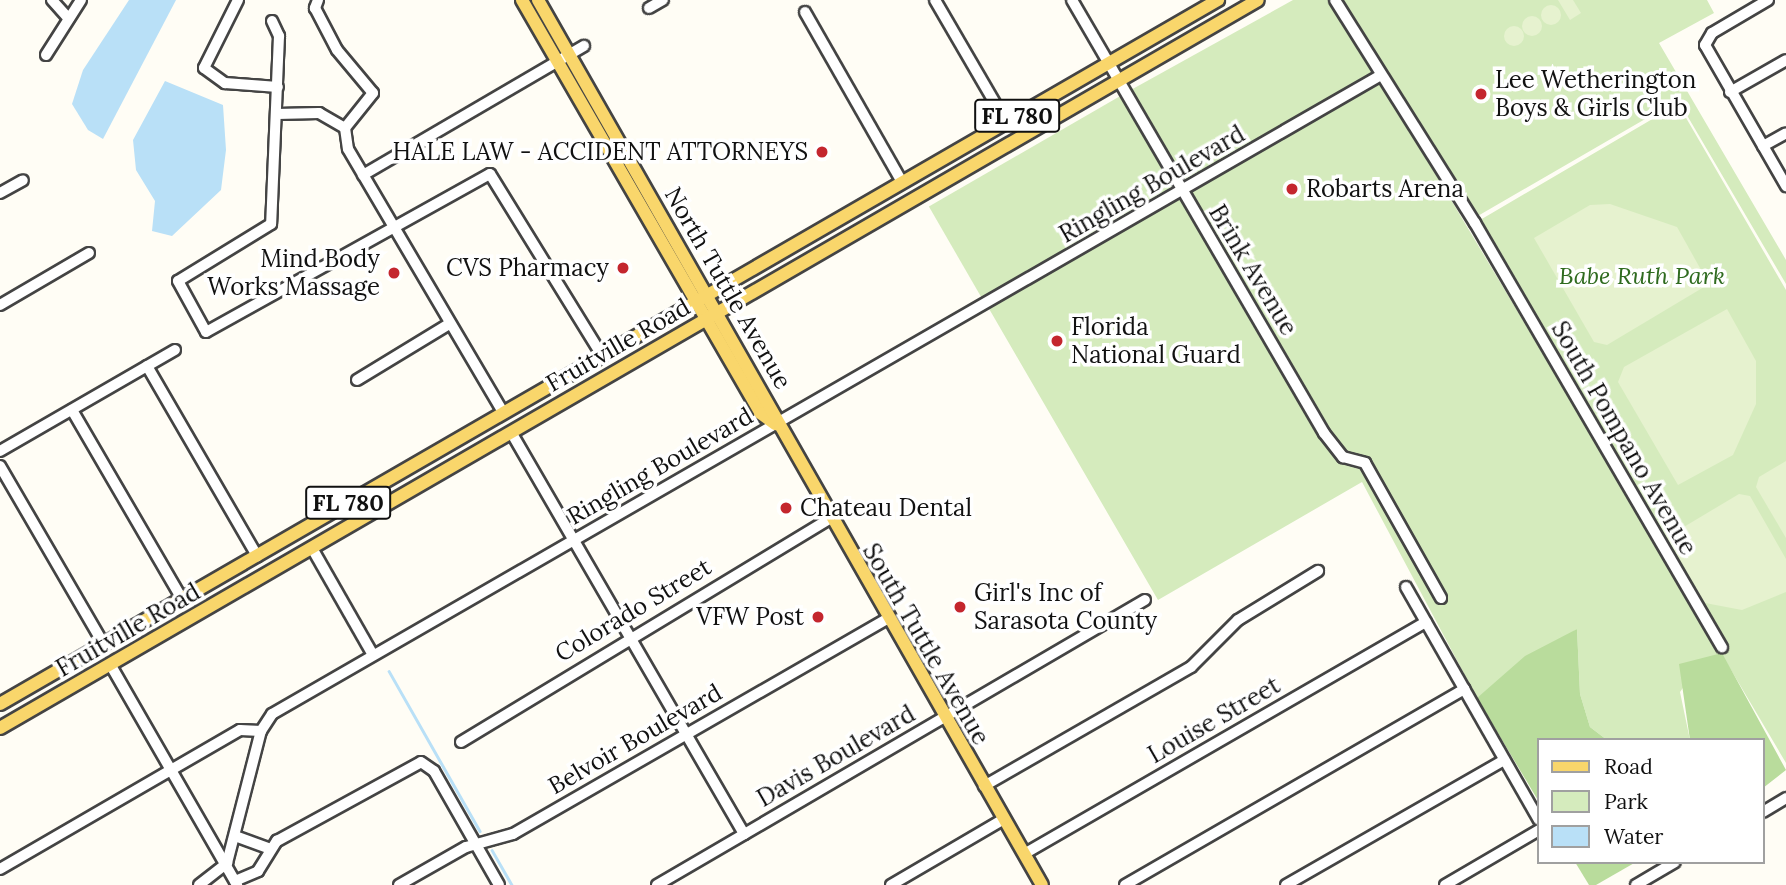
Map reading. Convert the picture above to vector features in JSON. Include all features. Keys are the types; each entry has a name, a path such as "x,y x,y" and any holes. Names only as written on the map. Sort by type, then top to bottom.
{"main road":[{"name":"North Tuttle Avenue","path":"522,0 760,413 775,424"},
{"name":"North Tuttle Avenue","path":"538,0 708,292 772,408 775,424"},
{"name":"Fruitville Road","path":"0,727 1258,0"},
{"name":"Fruitville Road","path":"0,704 695,299 1212,2"},
{"path":"474,454 495,433 503,412"},
{"name":"South Tuttle Avenue","path":"775,424 1042,885"}],"street":[{"path":"52,0 69,19"},
{"path":"46,55 81,0"},
{"path":"238,0 204,68 225,83 278,87"},
{"path":"934,0 1006,122"},
{"name":"Brink Avenue","path":"1072,0 1329,441 1343,457 1365,463 1441,598"},
{"name":"South Pompano Avenue","path":"1335,0 1722,647"},
{"path":"1768,0 1705,41 1730,92 1786,186"},
{"path":"317,2 337,50 373,93 345,128 348,149 503,412"},
{"path":"805,12 902,182"},
{"path":"272,21 279,36 269,227 178,282 206,332 391,226 490,174 601,354"},
{"path":"363,176 584,46"},
{"path":"1730,92 1786,60"},
{"name":"Ringling Boulevard","path":"261,731 288,704 1381,75"},
{"path":"277,114 319,113 345,128"},
{"path":"1763,146 1786,133"},
{"path":"0,193 23,180"},
{"path":"0,305 89,253"},
{"path":"357,380 449,324"},
{"path":"0,451 175,350"},
{"path":"147,366 257,556"},
{"path":"72,410 181,599"},
{"path":"511,432 744,834"},
{"path":"0,466 104,645"},
{"name":"Colorado Street","path":"460,742 629,635 829,519"},
{"path":"312,548 373,655"},
{"path":"985,786 1191,667 1238,620 1318,571"},
{"path":"1406,587 1538,818"},
{"name":"Davis Boulevard","path":"657,885 1145,600"},
{"name":"Belvoir Boulevard","path":"399,885 476,845 513,834 888,618"},
{"name":"Louise Street","path":"1024,854 1426,622"},
{"path":"110,664 227,863 236,883 258,871 268,848 415,762 427,764 499,885"},
{"path":"1125,885 1464,690"},
{"path":"0,869 240,730 261,731 227,863 199,885"},
{"path":"1286,885 1504,760"},
{"path":"1765,811 1786,799"},
{"path":"891,885 1004,820"},
{"path":"1445,885 1538,831"},
{"path":"235,836 268,848"},
{"path":"1636,885 1672,864"}],"green space":[{"path":"1293,0 1330,0 1375,74 1183,185 1129,91"},
{"path":"1339,0 1707,0 1714,13 1659,43 1786,260 1786,284 1678,100 1476,217"},
{"path":"1558,0 1573,0 1581,13 1570,20"},
{"path":"1547,5 1555,5 1561,15 1555,25 1547,25 1541,19 1541,11"},
{"path":"1528,16 1536,16 1542,26 1536,36 1528,36 1522,30 1522,22"},
{"path":"1510,26 1518,26 1524,36 1518,46 1510,46 1504,40 1504,32"},
{"name":"Babe Ruth Park","path":"1380,81 1721,652 1475,223 1678,104 1786,290 1786,763 1721,653 1702,661 1680,692 1690,738 1604,738 1590,727 1580,694 1577,629 1477,698 1362,482 1158,600 988,307 1181,197 1326,443 1342,461 1363,467 1440,604 1446,599 1369,459 1345,454 1332,439 1188,193"},
{"path":"1122,95 1176,189 983,300 929,206"},
{"name":"Babe Ruth Park","path":"1610,204 1677,227 1709,284 1607,345 1594,342 1534,238 1590,205"},
{"path":"1727,309 1756,361 1756,404 1733,455 1678,485 1618,382 1624,367"},
{"path":"1786,461 1786,538 1756,487 1759,477"},
{"path":"1739,494 1750,496 1786,559 1786,592 1742,610 1705,603 1667,537"},
{"path":"1577,629 1580,694 1590,727 1604,738 1538,738 1538,800 1477,698 1525,656"},
{"path":"1722,653 1786,770 1765,786 1765,738 1690,738 1679,664"},
{"path":"1576,864 1633,864 1596,885 1589,885"}],"water":[{"path":"129,0 176,0 103,139 88,130 72,104 83,70"},
{"path":"165,81 223,105 226,150 221,190 172,236 152,231 155,201 136,170 133,140"}],"waterway":[{"path":"389,671 480,831"},
{"path":"492,850 512,885"}],"place":[{"name":"Lee Wetherington Boys & Girls Club","path":"1481,94"},
{"name":"HALE LAW - ACCIDENT ATTORNEYS","path":"822,152"},
{"name":"Robarts Arena","path":"1292,189"},
{"name":"CVS Pharmacy","path":"623,268"},
{"name":"Mind Body Works Massage","path":"394,273"},
{"name":"Florida National Guard","path":"1057,341"},
{"name":"Chateau Dental","path":"786,508"},
{"name":"Girl's Inc of Sarasota County","path":"960,607"},
{"name":"VFW Post","path":"818,617"}]}
